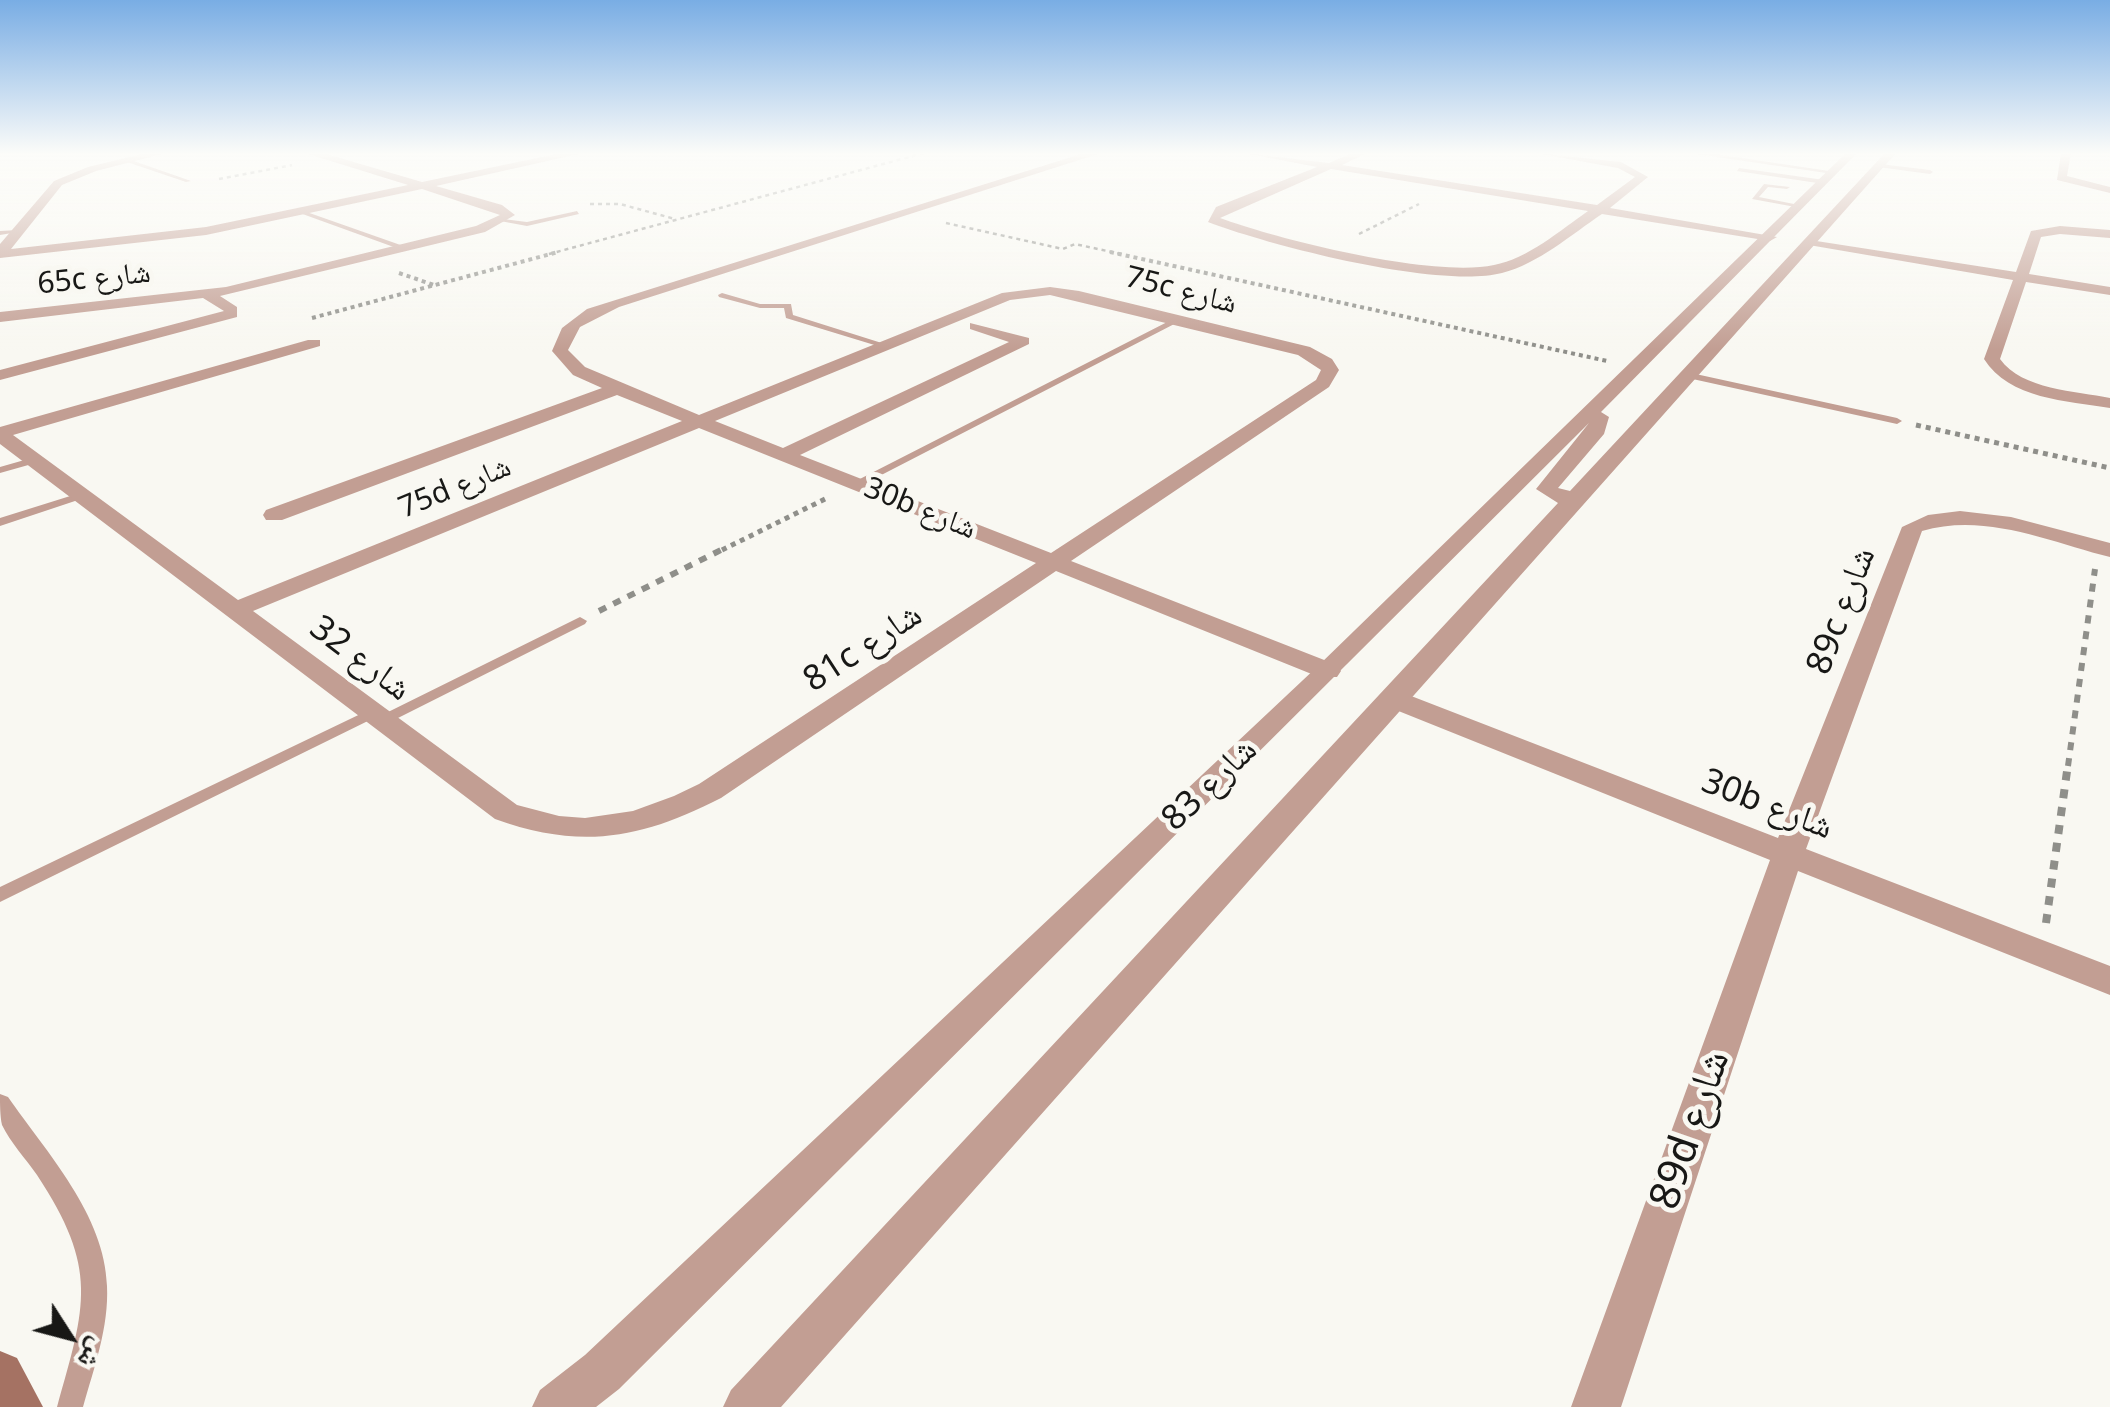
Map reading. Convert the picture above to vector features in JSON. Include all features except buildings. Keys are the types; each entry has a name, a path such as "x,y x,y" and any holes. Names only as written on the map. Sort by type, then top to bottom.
{"main road":[{"path":"0,1375 18,1407"}],"street":[{"path":"0,253 27,219"},
{"path":"0,253 184,234 261,219"},
{"name":"30b شارع","path":"882,219 678,281 582,318 560,340 560,351 566,362 579,371 617,389 1328,671"},
{"path":"1213,219 1228,227 1450,271 1486,271 1509,265 1582,219"},
{"path":"1657,219 1770,237"},
{"name":"شارع 83","path":"558,1407 602,1372 1791,219"},
{"path":"748,1407 1691,376 1810,244 1822,219"},
{"name":"65c شارع","path":"0,317 207,294 503,221"},
{"path":"2110,234 2041,232 2018,277 1992,364 2008,376 2039,388 2110,403"},
{"path":"1810,244 2110,292"},
{"name":"75c شارع","path":"697,422 996,300 1035,292 1079,295 1304,351 1326,363 1329,377 1056,564"},
{"path":"0,375 232,314 232,310 207,294"},
{"path":"784,455 1022,341 976,326"},
{"path":"0,434 310,337"},
{"path":"274,515 617,389"},
{"path":"1579,496 1559,497 1546,489 1600,424 1594,407"},
{"name":"75d شارع","path":"235,610 697,422"},
{"name":"شارع 32","path":"0,434 506,812 538,825 580,831 626,826 671,812 710,791"},
{"name":"89c شارع","path":"1788,853 1914,528 1947,518 1972,519 2104,548"},
{"name":"81c شارع","path":"710,791 1056,564"},
{"name":"30b شارع","path":"1396,700 2110,981"},
{"name":"89d شارع","path":"1596,1407 1788,853"}],"lane":[{"path":"321,219 404,248"},
{"path":"503,221 527,224 551,219"},
{"path":"0,233 16,231"},
{"path":"722,295 760,306 788,306 789,316 884,346"},
{"path":"856,484 1180,320"},
{"path":"1691,376 1897,421"},
{"path":"0,470 35,460"},
{"path":"0,522 83,495"},
{"path":"0,895 580,621"},
{"path":"0,1104 89,1244 95,1283 92,1328 70,1407"}],"path":[{"path":"310,337 705,219"},
{"path":"926,219 1062,249 1075,244 1635,368"},
{"path":"1331,248 1390,219"},
{"path":"1897,421 2110,468"},
{"path":"580,621 856,484"},
{"path":"2042,954 2104,548"}]}
